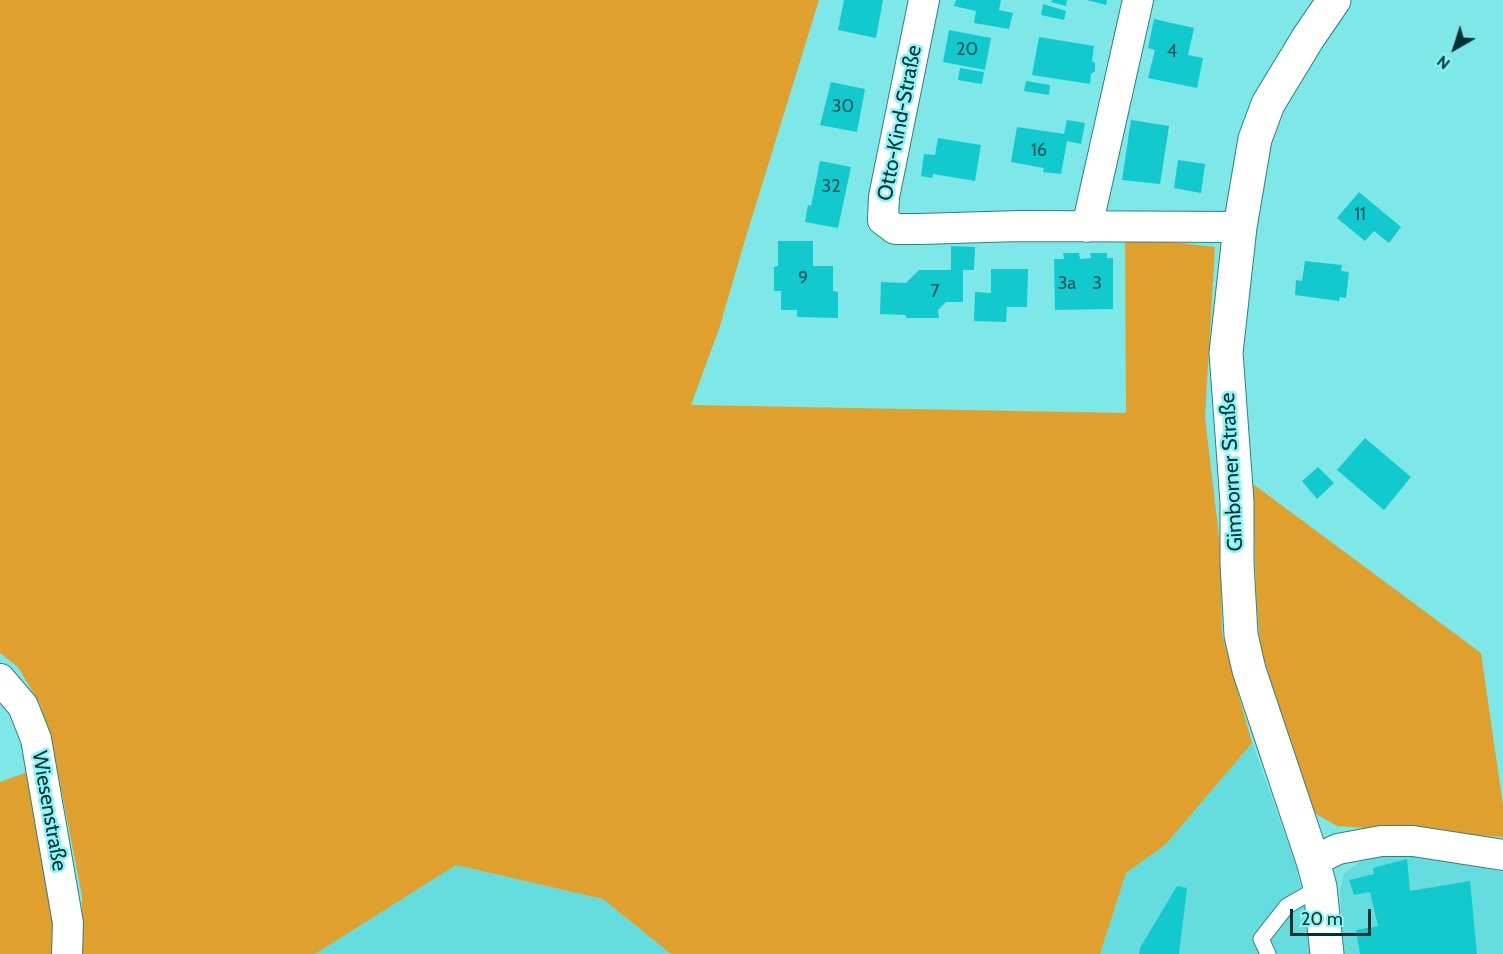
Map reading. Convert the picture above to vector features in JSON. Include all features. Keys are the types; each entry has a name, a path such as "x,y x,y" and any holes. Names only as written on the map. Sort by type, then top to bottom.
{"street":[{"name":"Otto-Kind-Straße","path":"924,0 884,197 883,220 895,229 1020,226 1240,227"},
{"path":"1088,227 1138,0"},
{"name":"Gimborner Straße","path":"1327,954 1317,874 1249,670 1240,635 1235,471 1226,352 1240,227 1255,139 1268,104 1334,0"},
{"name":"Wiesenstraße","path":"0,680 23,706 36,739 68,923 67,954"},
{"path":"1317,874 1338,849 1381,841 1413,841 1503,855"}],"lane":[{"path":"1268,954 1261,939 1287,906 1317,874"}],"shaded area":[{"path":"0,0 819,0 719,329 691,405 1126,413 1125,237 1215,247 1205,417 1220,545 1222,634 1252,743 1165,845 1126,873 1100,954 671,954 603,899 456,865 315,954 82,954 82,896 53,747 40,704 18,667 0,653"},
{"path":"1253,484 1481,653 1503,805 1503,837 1337,826 1313,812 1286,734 1260,645"},
{"path":"1252,743 1296,866 1315,954 1100,954 1126,873 1165,845"},
{"path":"30,771 53,892 56,954 0,954 0,782"},
{"path":"1369,856 1411,856 1503,872 1503,954 1343,954 1340,890 1344,873"},
{"path":"456,865 603,899 671,954 315,954"}],"building":[{"path":"844,0 883,0 876,38 838,30"},
{"path":"956,0 1001,0 999,10 1013,13 1009,29 974,23 976,11 954,6"},
{"path":"1052,0 1067,0 1066,6 1051,2"},
{"path":"1087,0 1107,0 1106,5"},
{"path":"1043,4 1066,11 1064,20 1041,15"},
{"path":"1154,19 1194,28 1188,55 1203,58 1197,88 1148,78 1155,50 1148,48"},
{"path":"949,30 991,38 985,70 943,62"},
{"path":"1039,37 1094,46 1092,61 1095,63 1095,71 1091,74 1090,84 1032,75"},
{"path":"960,68 984,72 982,84 958,80"},
{"path":"1026,81 1050,85 1049,95 1024,91"},
{"path":"831,82 865,89 857,132 820,125"},
{"path":"1067,120 1085,123 1081,144 1067,141 1061,174 1043,172 1044,168 1011,162 1017,127 1064,134"},
{"path":"1131,120 1169,126 1160,184 1122,180"},
{"path":"938,138 981,145 975,181 933,174 932,178 921,176 924,154 935,155"},
{"path":"1178,160 1205,164 1201,193 1174,188"},
{"path":"820,161 851,167 838,228 805,222 808,205 811,206"},
{"path":"1359,192 1401,227 1389,243 1374,231 1365,241 1337,218"},
{"path":"778,241 813,241 813,266 833,266 833,291 838,292 838,318 797,317 797,310 781,310 781,291 774,291 774,267 778,266"},
{"path":"951,246 975,247 974,270 963,270 963,302 946,302 938,310 939,318 906,318 906,315 880,314 881,282 906,283 919,270 951,270"},
{"path":"1063,253 1079,253 1080,259 1091,258 1090,253 1107,253 1107,258 1113,258 1113,309 1055,310 1054,259 1064,259"},
{"path":"1305,261 1342,265 1341,271 1349,272 1346,298 1340,297 1339,301 1295,295 1296,280 1302,281"},
{"path":"991,269 1028,269 1027,307 1007,307 1006,322 974,321 975,292 991,293"},
{"path":"1365,438 1411,477 1384,510 1337,470"},
{"path":"1318,467 1334,483 1317,499 1302,481"},
{"path":"1407,859 1410,891 1470,881 1477,954 1360,954 1356,930 1378,926 1370,892 1354,895 1349,880 1374,874 1373,868"},
{"path":"1177,886 1187,888 1179,954 1139,954 1140,948"}]}
